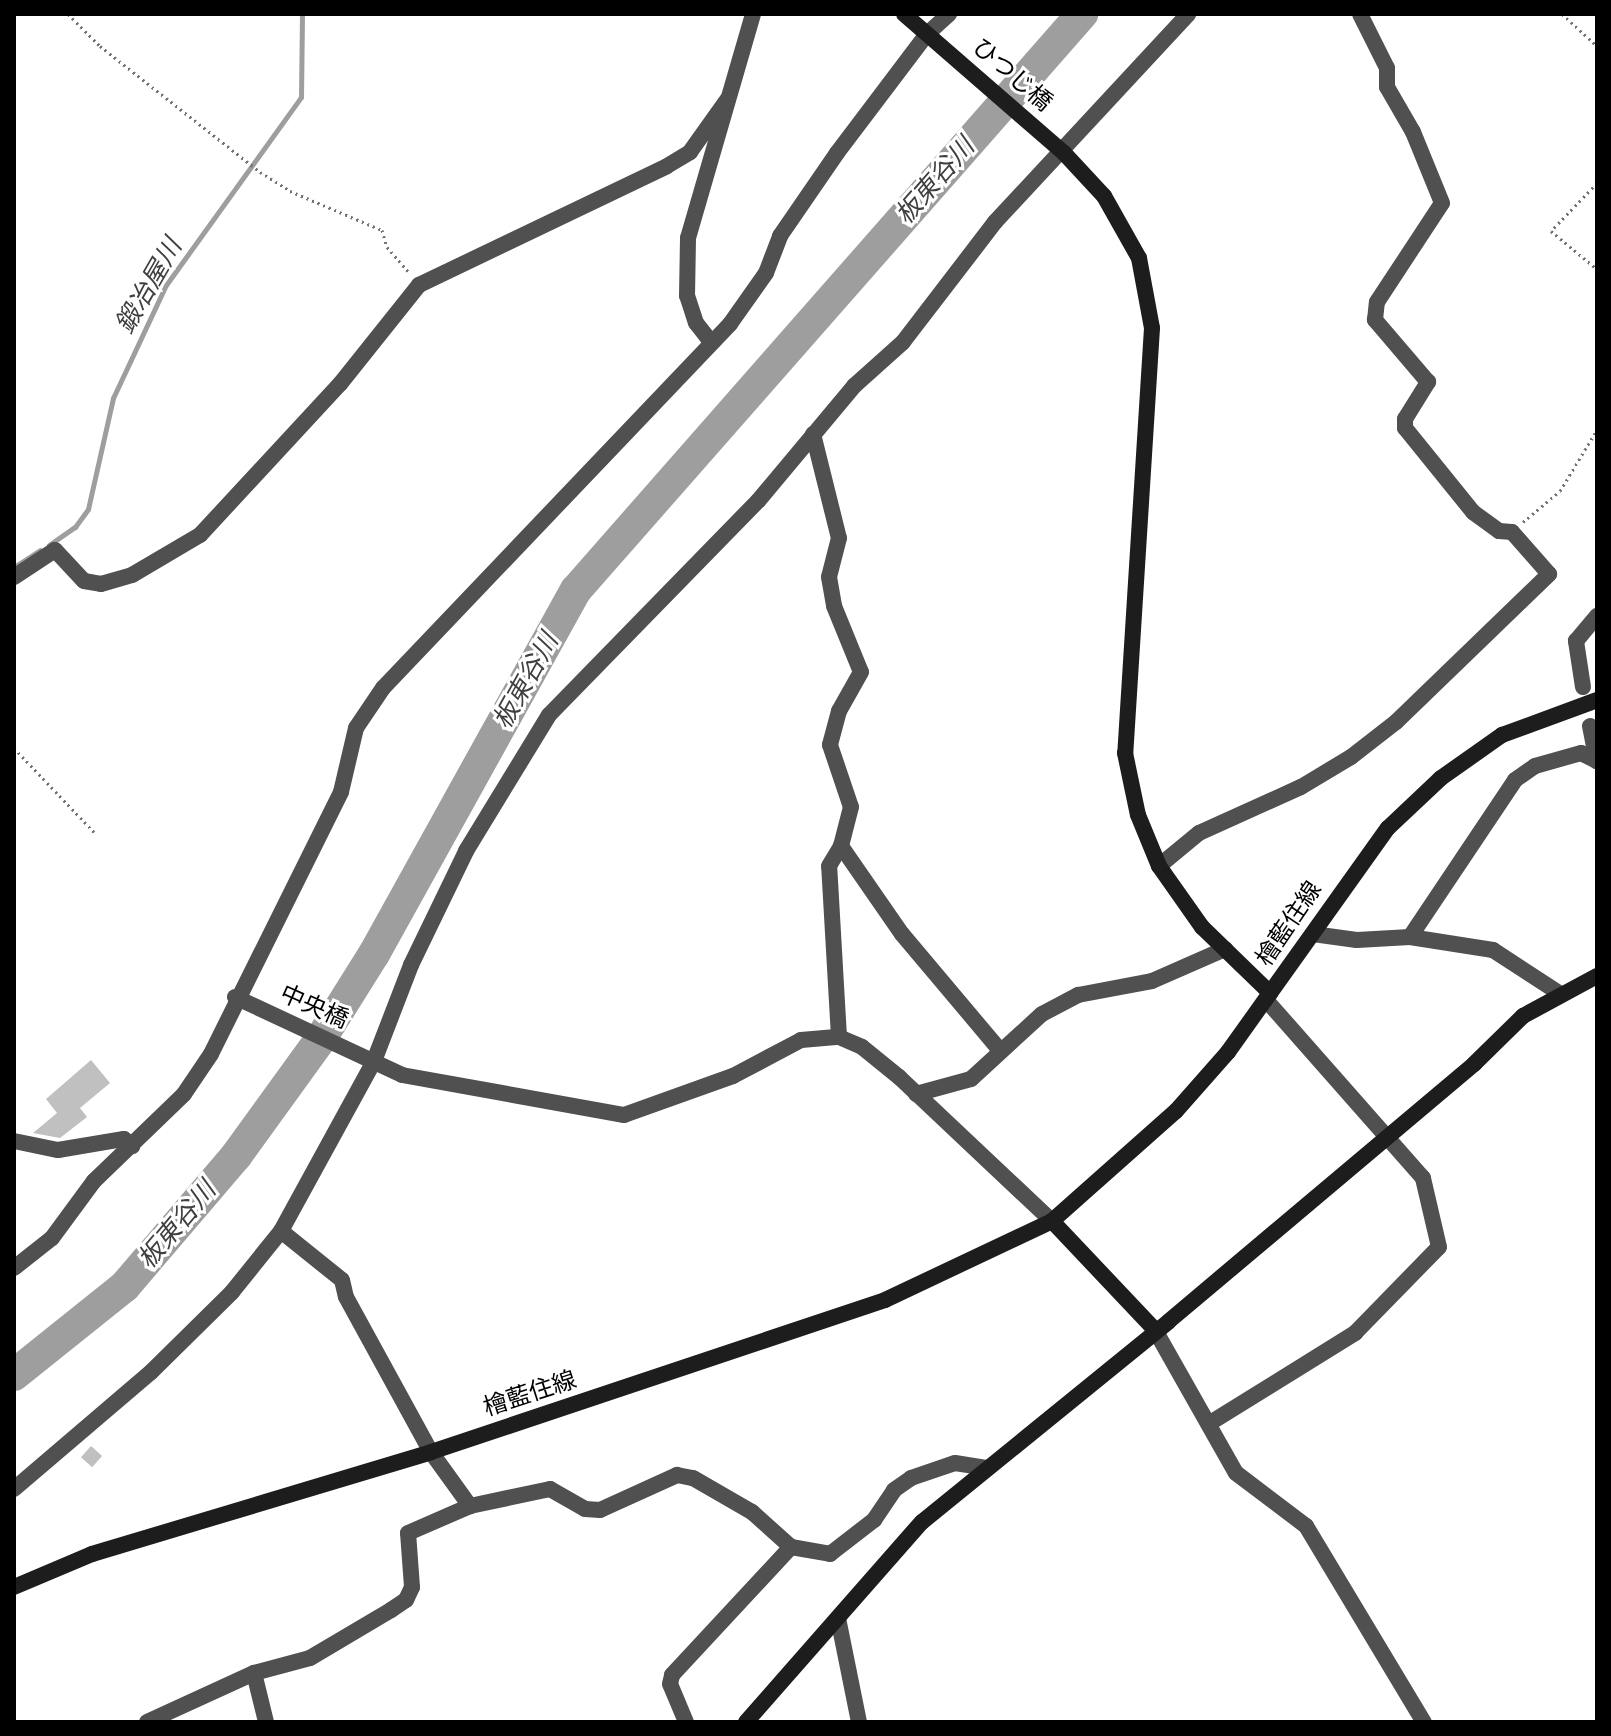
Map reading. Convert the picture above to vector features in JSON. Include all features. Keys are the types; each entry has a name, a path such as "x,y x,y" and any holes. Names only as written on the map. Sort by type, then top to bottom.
{"main road":[{"name":"ひつじ橋","path":"904,14 1064,153 1104,196 1139,258 1152,328 1125,753 1138,815 1159,866 1202,927 1268,997"},
{"name":"檜藍住線","path":"14,1587 92,1554 431,1452 885,1300 1052,1221 1176,1111 1268,997 1388,828 1441,778 1502,735 1597,700"},
{"path":"746,1722 922,1522 1388,1137 1523,1016 1559,993 1597,976"},
{"path":"1052,1221 1155,1330"}],"street":[{"path":"711,342 696,323 687,296 688,238 753,14"},
{"path":"14,1268 52,1238 94,1181 184,1094 211,1054 341,792 356,728 383,688 711,342 766,273 780,236 837,153 927,34 949,14"},
{"path":"14,1489 151,1372 232,1292 281,1231 368,1058 466,851 549,715 758,501 854,386 903,342 995,222 1064,153 1188,14"},
{"path":"1159,866 1199,833 1301,787 1351,757 1396,722 1547,581 1545,563 1512,532 1499,531 1473,512 1405,428 1405,419 1428,382 1375,320 1377,302 1442,203 1413,132 1387,87 1387,68 1360,14"},
{"path":"14,577 55,550 84,581 101,584 132,575 200,535 340,384 419,285 667,166 690,152 727,100"},
{"path":"813,434 839,538 829,577 834,606 861,672 839,711 830,745 851,807 841,846 829,866 839,1037 862,1047 1052,1221"},
{"path":"1583,687 1576,641 1597,616"},
{"path":"1590,726 1597,761"},
{"path":"1410,937 1515,780 1535,766 1581,753 1597,761"},
{"path":"841,846 902,934 999,1049"},
{"path":"1313,934 1357,940 1410,937 1493,950 1559,993"},
{"path":"916,1094 971,1079 999,1049 1042,1014 1078,995 1152,981 1225,949"},
{"path":"1210,1423 1355,1333 1439,1247 1423,1178 1268,997"},
{"name":"中央橋","path":"240,1000 402,1075 624,1115 733,1076 801,1040 839,1037"},
{"path":"14,1140 58,1150 124,1139 132,1146"},
{"path":"281,1231 342,1280 346,1297 431,1452 470,1506"},
{"path":"1155,1330 1236,1473 1306,1526 1424,1722"},
{"path":"147,1722 254,1673 310,1658 406,1600 412,1587 408,1533 470,1506 550,1489 585,1509 600,1510 677,1475 693,1478 752,1512 791,1547 830,1554 874,1520 894,1490 911,1478 955,1463 988,1468"},
{"path":"686,1722 670,1684 672,1675 791,1547"},
{"path":"838,1618 859,1722"},
{"path":"254,1673 266,1722"}],"path":[{"path":"68,14 100,46 260,172 290,191 382,230 387,247 419,285"},
{"path":"1562,14 1597,46"},
{"path":"1597,183 1551,231 1597,269"},
{"path":"1512,532 1560,491 1597,430"},
{"path":"14,748 95,833"}],"building":[{"path":"91,1060 110,1083 80,1108 87,1117 60,1138 33,1133 57,1113 46,1099"},
{"path":"91,1446 102,1456 92,1467 81,1457"}],"waterway":[{"name":"鍛冶屋川","path":"49,545 75,527 88,509 113,398 166,285 301,97 302,14"},
{"name":"板東谷川","path":"14,1375 125,1286 236,1156 320,1040 374,954 576,590 1082,14"},
{"name":"鍛冶屋川","path":"14,567 40,550"}]}
